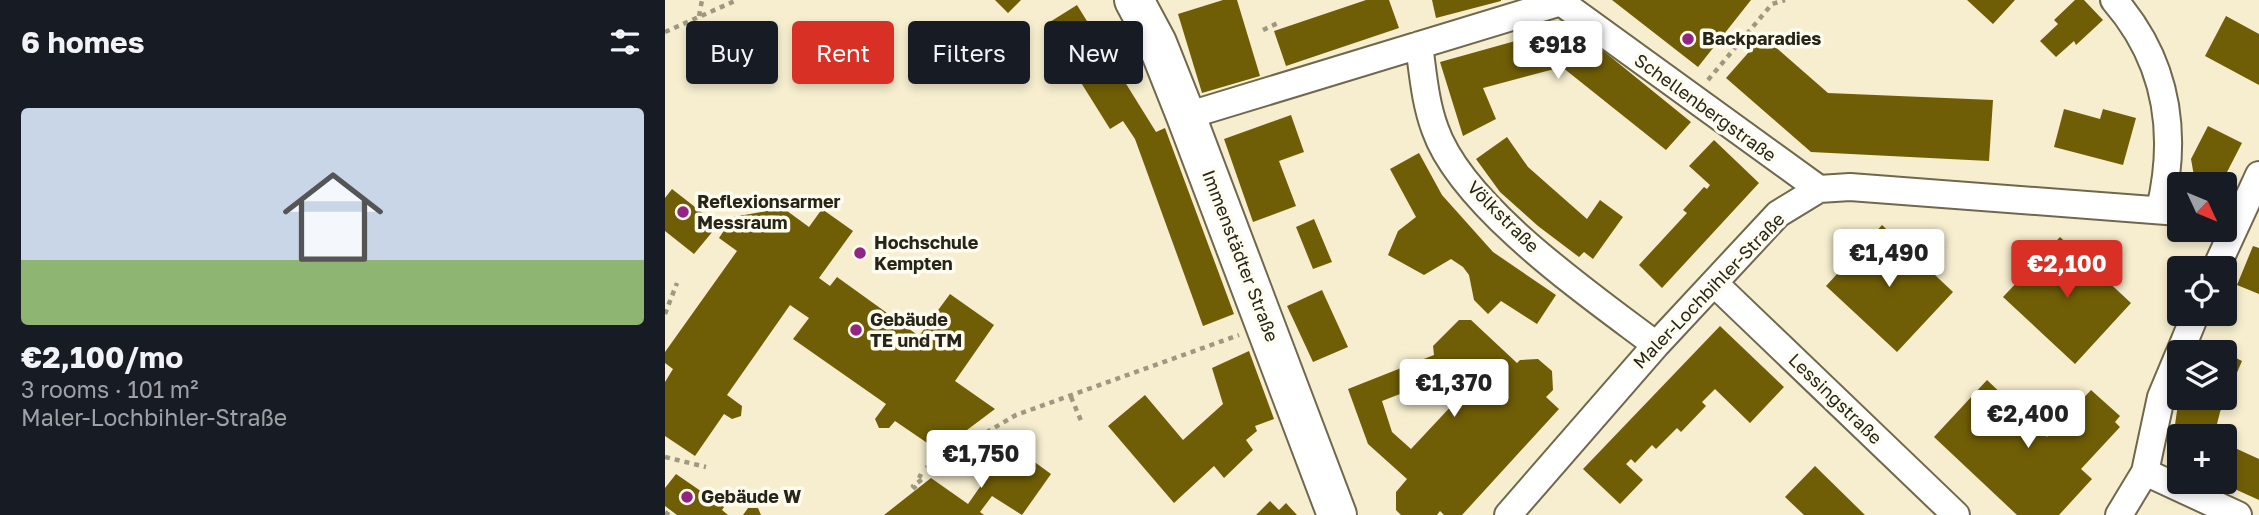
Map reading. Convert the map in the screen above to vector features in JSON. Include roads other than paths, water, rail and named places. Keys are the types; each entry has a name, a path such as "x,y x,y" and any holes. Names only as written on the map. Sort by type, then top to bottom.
{"street":[{"name":"Immenstädter Straße","path":"1134,0 1157,43 1186,116 1337,515"},
{"path":"2114,0 2130,19 2160,79 2171,140 2168,172"},
{"path":"1186,116 1560,1"},
{"name":"Schellenbergstraße","path":"1560,1 1819,189"},
{"name":"Völkstraße","path":"1419,45 1427,103 1435,132 1461,174 1508,226 1576,284 1656,345"},
{"path":"2221,256 2259,175"},
{"name":"Maler-Lochbihler-Straße","path":"1509,515 1656,345 1778,214 1819,189 1850,187 2167,211"},
{"name":"Lessingstraße","path":"1714,282 1956,515"},
{"path":"2119,515 2145,472 2161,397 2167,382"},
{"path":"2145,472 2238,515"}],"place":[{"name":"Backparadies","path":"1688,39"},
{"name":"Reflexionsarmer Messraum","path":"683,212"},
{"name":"Hochschule Kempten","path":"860,253"},
{"name":"Gebäude TE und TM","path":"856,330"},
{"name":"Gebäude W","path":"687,497"}]}
